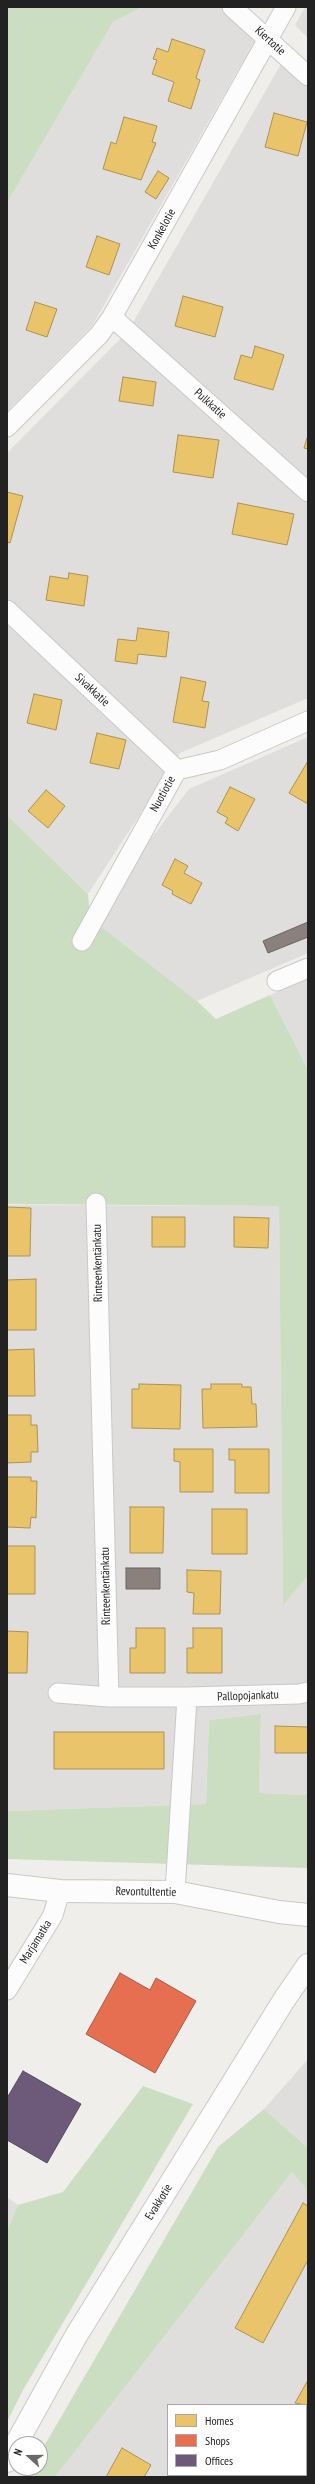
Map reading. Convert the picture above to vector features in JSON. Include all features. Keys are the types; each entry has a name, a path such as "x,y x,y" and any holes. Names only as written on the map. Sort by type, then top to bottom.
{"street":[{"name":"Kiertotie","path":"232,7 308,76"},
{"name":"Konkelotie","path":"7,427 99,335 112,316 286,7"},
{"name":"Pulkkatie","path":"112,316 308,492"},
{"name":"Sivakkatie","path":"7,610 177,770"},
{"name":"Nuotiotie","path":"82,940 177,770 220,760 308,721"},
{"path":"277,981 308,968"},
{"name":"Rinteenkentänkatu","path":"96,1203 109,1696"},
{"path":"58,1692 109,1696 187,1697 175,1892"},
{"name":"Pallopojankatu","path":"187,1697 299,1694 308,1692"},
{"name":"Revontultentie","path":"7,1885 60,1891 175,1892 279,1912 308,1915"},
{"name":"Marjamatka","path":"7,1990 53,1915 60,1891"},
{"name":"Evakkotie","path":"20,2436 76,2336 280,2006 308,1965"}],"shaded area":[{"path":"142,7 227,7 258,35 92,326 7,412 7,203 113,22"},
{"path":"305,7 308,7 308,38 295,25"},
{"path":"281,64 308,88 308,698 180,753 88,894 7,815 7,453 128,331"},
{"path":"308,737 308,953 197,1001 90,918 189,789"},
{"path":"308,979 308,1070 270,995"},
{"path":"7,1205 279,1206 283,1604 308,1576 308,1795 259,1793 261,1714 209,1720 206,1804 7,1811"},
{"path":"308,2059 308,2148 264,2109"},
{"path":"292,2172 308,2191 308,2477 55,2477"},
{"path":"7,2197 18,2205 7,2231"}],"green space":[{"path":"7,7 142,7 113,22 7,203"},
{"path":"7,815 88,894 90,918 197,1001 216,1019 270,995 308,1070 308,1576 283,1605 279,1206 7,1204"},
{"path":"261,1714 259,1793 308,1795 308,1868 7,1859 7,1811 206,1804 209,1720"},
{"path":"143,2086 193,2104 23,2390 7,2422 7,2231 18,2205 63,2192"},
{"path":"264,2109 308,2148 308,2191 292,2172 55,2477 30,2477 48,2476 48,2439 218,2147"}],"building: Homes":[{"path":"172,39 205,50 196,78 200,80 191,109 168,101 174,82 152,74 157,60 153,59 157,48 168,52"},
{"path":"274,113 307,122 298,156 265,147"},
{"path":"124,117 157,126 152,142 156,143 141,180 103,169 111,142 116,144"},
{"path":"158,171 169,178 156,199 145,192"},
{"path":"97,236 120,244 109,275 86,267"},
{"path":"183,296 223,307 215,337 175,326"},
{"path":"35,302 57,309 47,337 26,330"},
{"path":"255,346 284,355 273,390 234,379 241,355 252,358"},
{"path":"123,377 156,382 153,406 119,401"},
{"path":"178,435 219,440 213,478 173,472"},
{"path":"308,435 308,449 304,448"},
{"path":"7,492 23,496 10,543 7,542"},
{"path":"238,503 294,514 287,545 232,534"},
{"path":"69,573 88,576 84,606 46,600 50,576 68,579"},
{"path":"138,628 169,632 166,657 138,654 137,664 115,661 118,639 136,641"},
{"path":"181,677 206,682 202,701 209,702 205,728 173,722"},
{"path":"34,694 62,700 56,730 27,723"},
{"path":"97,733 126,740 119,769 90,763"},
{"path":"308,761 308,804 289,793"},
{"path":"230,787 255,799 238,831 225,823 228,818 217,812"},
{"path":"46,790 65,806 48,828 28,811"},
{"path":"175,859 188,866 184,873 202,883 191,904 172,894 173,891 162,885"},
{"path":"7,1207 31,1208 30,1256 7,1256"},
{"path":"152,1217 185,1217 185,1247 152,1247"},
{"path":"234,1217 269,1218 268,1248 234,1247"},
{"path":"36,1279 36,1330 7,1330 7,1280"},
{"path":"34,1349 35,1396 7,1396 7,1350"},
{"path":"139,1384 181,1385 180,1429 132,1428 132,1389 139,1389"},
{"path":"211,1384 242,1384 242,1387 251,1387 252,1404 256,1404 257,1427 203,1428 202,1389 211,1389"},
{"path":"7,1415 31,1415 31,1425 37,1425 38,1452 31,1452 31,1462 7,1463"},
{"path":"174,1449 213,1449 213,1492 180,1492 180,1462 174,1461"},
{"path":"229,1449 269,1449 269,1493 235,1493 235,1460 229,1460"},
{"path":"7,1477 31,1477 31,1481 37,1481 36,1518 31,1517 30,1528 7,1527"},
{"path":"130,1507 164,1507 163,1553 130,1553"},
{"path":"212,1509 247,1509 247,1554 212,1554"},
{"path":"7,1546 35,1546 35,1594 7,1594"},
{"path":"187,1570 221,1571 220,1614 193,1614 194,1593 187,1592"},
{"path":"136,1628 165,1628 165,1673 130,1673 130,1648 136,1648"},
{"path":"193,1628 222,1628 222,1673 187,1673 187,1648 193,1648"},
{"path":"7,1631 28,1632 27,1673 7,1673"},
{"path":"275,1726 308,1727 308,1753 275,1753"},
{"path":"54,1732 164,1732 164,1769 54,1769"},
{"path":"303,2203 308,2206 308,2260 263,2343 235,2328"},
{"path":"308,2380 308,2411 307,2404 295,2403"},
{"path":"122,2448 151,2465 144,2477 106,2477"},
{"path":"307,2474 308,2477 288,2477 307,2476"}],"building: Shops":[{"path":"120,1973 150,1990 156,1978 196,2001 155,2073 86,2034"}],"building: Offices":[{"path":"23,2071 81,2104 47,2163 7,2140 7,2098"}],"building: Industry":[{"path":"308,922 308,937 268,953 263,941"},
{"path":"126,1568 160,1568 160,1589 126,1589"}]}
